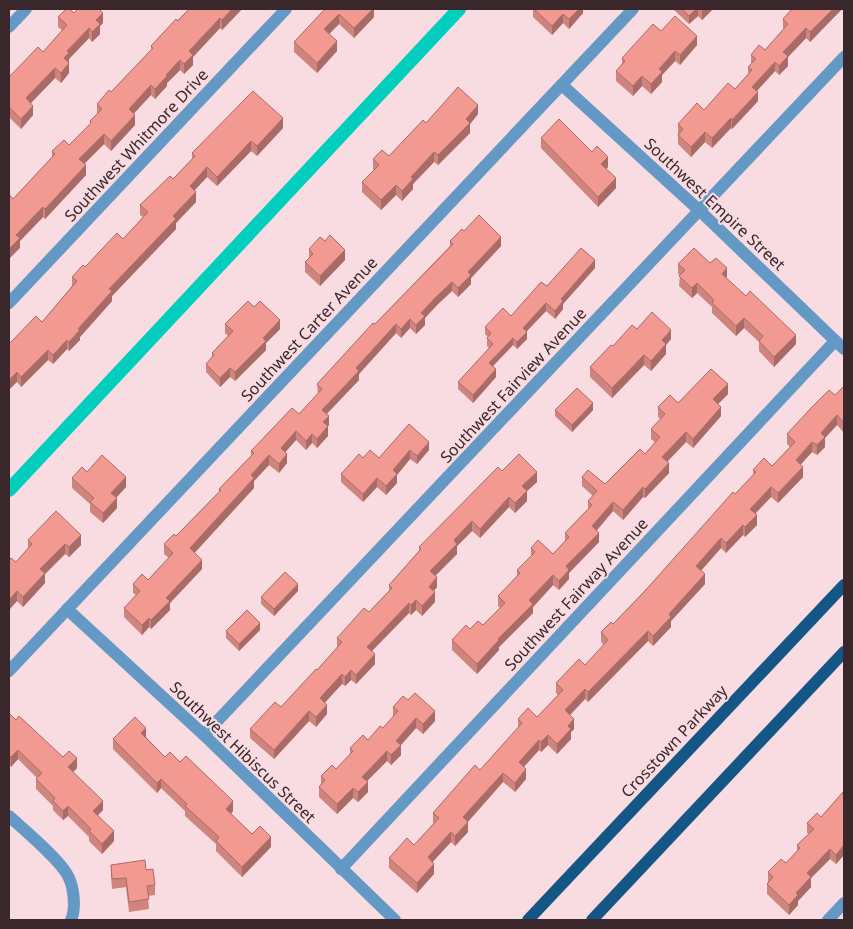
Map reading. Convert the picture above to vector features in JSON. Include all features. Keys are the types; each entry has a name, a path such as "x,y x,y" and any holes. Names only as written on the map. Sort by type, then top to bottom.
{"main road":[{"name":"Crosstown Parkway","path":"528,920 844,585"},
{"path":"592,920 844,652"}],"street":[{"path":"9,27 26,9"},
{"name":"Southwest Whitmore Drive","path":"9,303 286,9"},
{"name":"Southwest Carter Avenue","path":"9,671 633,9"},
{"name":"Southwest Fairview Avenue","path":"204,735 844,57"},
{"name":"Southwest Empire Street","path":"562,85 700,211 840,345"},
{"name":"Southwest Fairway Avenue","path":"341,869 840,345"},
{"name":"Southwest Hibiscus Street","path":"67,609 204,735 396,920"},
{"path":"9,816 53,857 69,877 74,896 71,920"},
{"path":"828,920 844,903"}],"building":[{"path":"66,9 74,13 78,9 99,9 103,13 96,20 100,24 92,32 89,28 67,51 69,53 64,58 69,63 61,73 55,68 26,98 33,106 21,119 9,107 9,77 38,47 43,52 67,25 58,17"},
{"path":"189,9 232,9 222,20 220,18 189,51 193,55 184,64 180,60 155,89 151,85 129,109 135,115 111,141 104,134 79,159 86,165 45,209 43,207 16,235 20,238 9,249 9,194 13,199 55,154 52,151 64,140 69,145 91,123 90,121 102,109 97,104 109,90 111,92 153,48 151,46 176,19 178,21"},
{"path":"325,9 373,9 354,28 339,14 324,29 337,41 317,63 294,42"},
{"path":"534,9 579,9 569,19 563,14 552,26"},
{"path":"682,9 696,9 689,16"},
{"path":"792,9 833,9 810,32 806,28 783,52 788,56 779,66 775,62 752,87 758,92 732,120 731,118 712,138 705,132 691,147 678,135 683,129 678,124 697,103 704,110 728,83 735,89 752,70 748,67 756,59 751,55 759,45 765,50 788,24 783,19"},
{"path":"675,16 697,36 680,55 675,51 659,69 662,72 651,84 642,76 633,86 616,71 625,61 622,58 653,24 661,31"},
{"path":"458,87 478,105 466,119 470,123 438,155 434,152 411,177 413,179 402,191 396,185 381,200 362,182 379,165 373,159 382,150 389,156 423,120 426,123"},
{"path":"253,91 283,118 257,146 251,141 217,177 207,167 190,186 196,192 173,216 176,219 109,289 112,291 69,342 67,340 53,355 48,350 21,377 17,372 9,380 9,344 36,316 42,322 77,281 72,277 83,265 85,267 117,233 123,239 148,212 140,205 170,176 173,179 195,156 192,153"},
{"path":"559,119 592,152 597,146 608,157 601,164 616,178 598,197 541,138"},
{"path":"479,215 501,237 468,272 471,275 458,288 452,282 421,313 425,316 416,325 410,319 401,329 396,324 356,368 359,371 322,410 329,416 323,422 328,426 317,439 312,434 306,441 296,431 281,448 287,454 279,464 269,455 251,475 254,478 190,548 202,560 166,598 170,601 151,620 149,618 142,625 124,608 140,591 133,584 142,574 148,580 173,553 164,544 174,534 176,536 221,490 219,489 254,453 251,451 292,408 299,414 322,389 317,384 373,323 375,324 453,244 450,241 462,229 464,231"},
{"path":"330,235 345,250 320,276 305,262 313,254 309,249 320,237 325,241"},
{"path":"581,248 595,260 561,299 563,301 555,311 546,303 523,328 527,332 517,342 513,338 489,363 496,369 473,395 458,382 493,344 487,338 491,333 485,327 503,308 511,316 541,282 547,286"},
{"path":"694,248 710,263 716,258 727,268 722,274 746,296 750,291 796,335 774,357 759,341 763,336 744,318 736,326 712,303 714,300 697,283 692,288 679,276 685,270 678,264"},
{"path":"248,301 254,307 260,301 280,320 263,338 266,341 235,372 230,368 220,378 206,364 214,355 212,353 233,331 225,324"},
{"path":"652,312 671,330 662,340 666,344 651,361 644,355 612,388 590,367 632,325 637,329"},
{"path":"711,369 728,384 713,399 721,407 693,439 686,432 662,457 669,463 645,489 643,487 623,510 613,502 592,526 599,533 566,566 569,570 559,581 553,575 529,600 533,604 498,639 477,664 452,640 466,625 470,629 478,621 483,625 505,603 498,596 520,573 517,570 535,552 531,548 538,540 553,554 569,537 565,533 592,505 588,501 597,491 582,477 588,470 605,484 640,449 645,454 660,437 651,429 665,414 658,407 670,395 678,403"},
{"path":"844,386 844,423 837,415 821,433 825,437 817,445 812,442 796,460 803,467 778,493 771,487 750,509 757,515 745,527 743,525 726,543 721,538 696,566 705,574 669,614 671,617 653,636 648,631 588,692 585,689 565,710 574,719 568,726 571,729 557,744 548,735 541,742 539,740 519,762 526,769 515,783 503,773 463,817 468,822 455,836 451,832 428,857 434,864 417,883 389,858 407,838 414,845 439,818 433,813 475,765 480,770 522,723 518,719 528,708 537,717 563,690 556,683 579,659 585,665 608,640 601,632 611,622 613,624 644,592 733,492 735,494 756,472 753,470 764,458 772,466 795,442 787,434 811,408 829,390 835,395"},
{"path":"577,388 593,403 572,425 555,410"},
{"path":"409,424 429,442 417,456 410,450 393,470 397,474 386,486 377,478 363,494 341,474 359,454 363,458 370,450 379,458"},
{"path":"519,454 537,472 522,486 527,491 515,503 509,497 480,529 472,521 454,540 457,544 430,571 437,577 429,587 435,592 422,606 416,600 411,605 409,603 367,647 375,654 356,675 351,670 345,677 342,674 320,698 327,705 316,717 309,711 274,750 250,729 275,702 281,707 342,642 337,638 364,608 369,612 392,588 389,585 421,549 419,547 498,467 502,471"},
{"path":"102,455 126,477 111,493 117,498 103,513 90,502 94,498 72,478 82,467 87,472"},
{"path":"56,511 81,535 69,547 65,544 40,569 45,573 23,597 17,591 9,600 9,561 11,558 16,562 32,544 28,540"},
{"path":"285,572 298,584 274,609 261,597"},
{"path":"247,610 260,623 239,644 226,631"},
{"path":"415,693 435,711 423,724 416,718 396,741 401,745 391,755 387,751 362,777 368,782 358,792 353,788 337,804 319,787 325,780 321,776 332,765 336,769 353,751 350,748 363,735 368,740 380,726 383,728 398,711 393,707 403,696 408,700"},
{"path":"9,713 16,720 19,716 63,757 69,751 77,758 68,767 103,801 93,811 114,831 102,844 89,831 91,829 68,806 63,811 53,801 55,798 36,779 42,773 18,750 11,757 9,755"},
{"path":"135,717 146,728 141,733 165,757 170,752 180,762 186,756 233,801 226,809 252,834 260,826 271,837 242,867 216,841 219,837 185,806 187,804 161,779 157,783 113,739"},
{"path":"844,791 844,845 836,855 830,849 807,873 811,877 796,893 798,895 789,905 767,884 773,877 768,872 781,859 786,863 800,848 797,845 814,829 807,823 817,813 821,817"},
{"path":"145,860 146,870 153,869 155,885 147,886 149,899 129,902 126,878 112,879 111,865"}],"waterway":[{"path":"9,490 459,9"}]}
